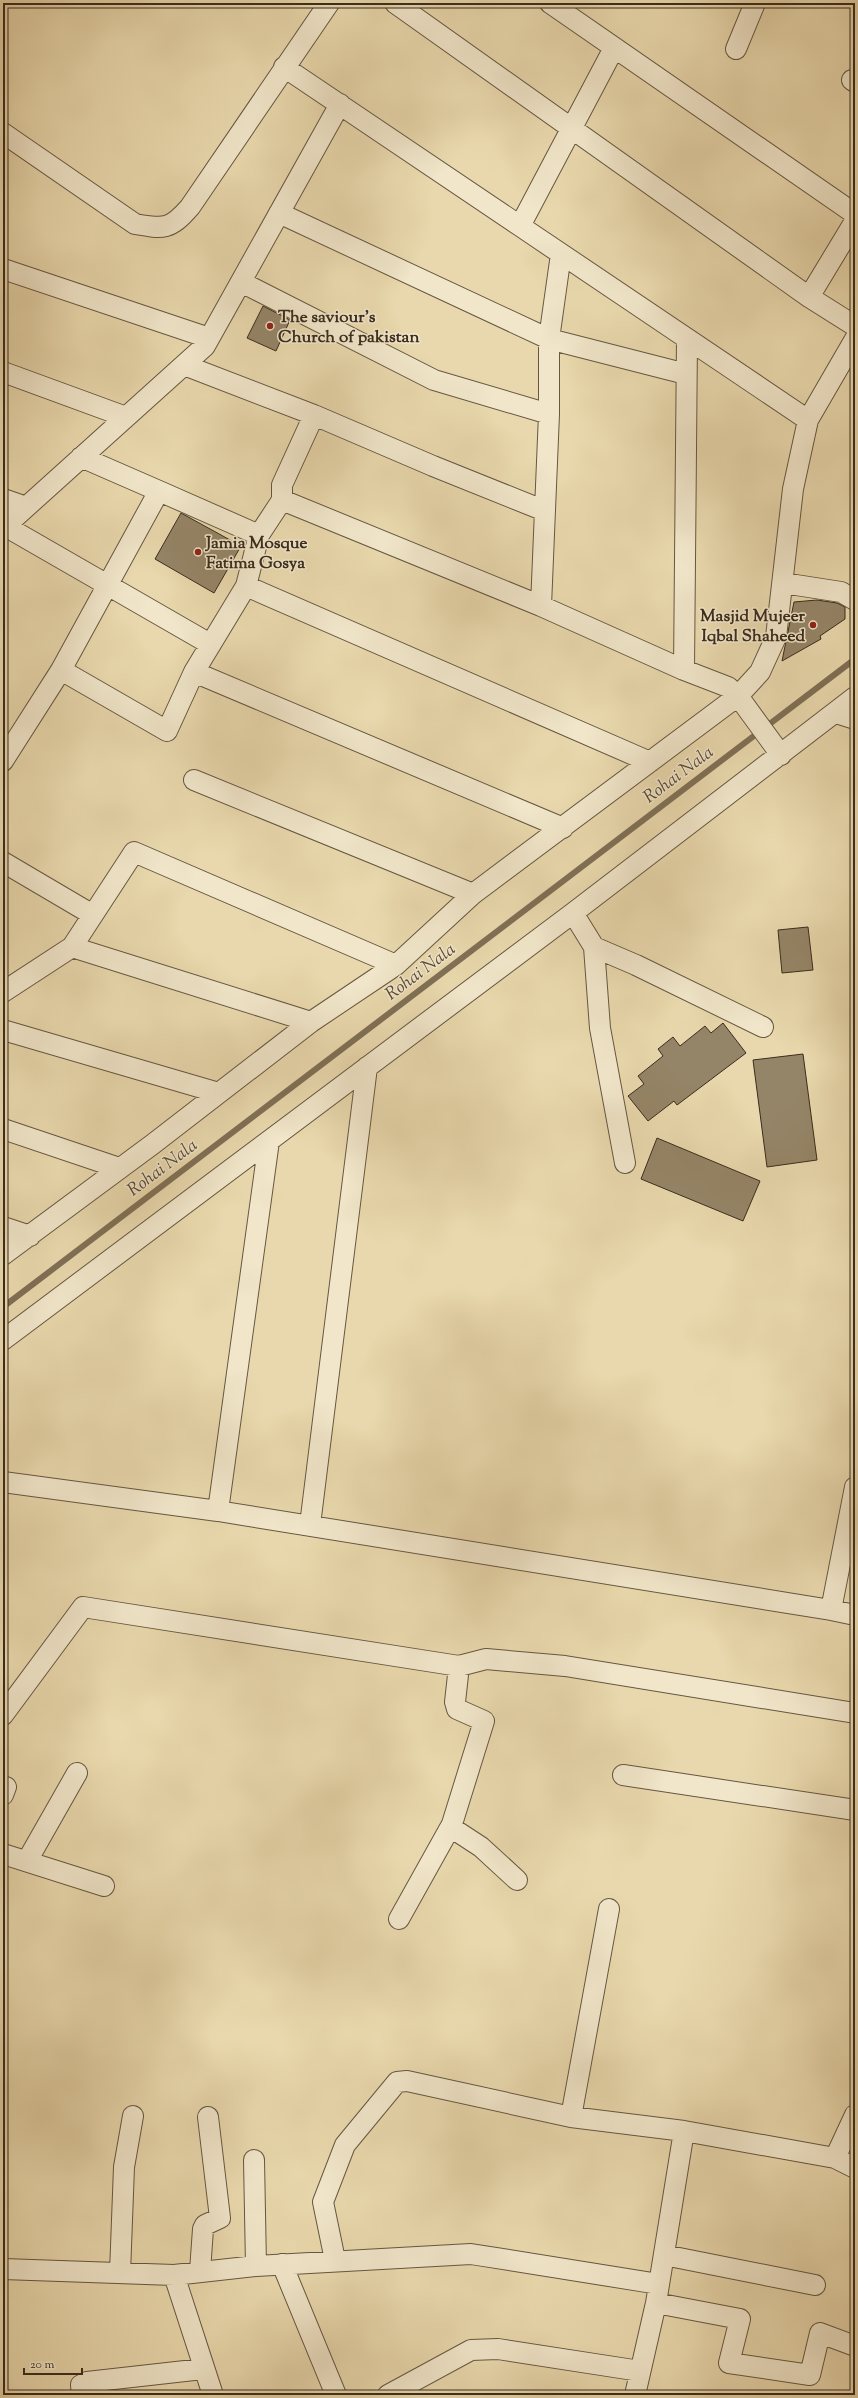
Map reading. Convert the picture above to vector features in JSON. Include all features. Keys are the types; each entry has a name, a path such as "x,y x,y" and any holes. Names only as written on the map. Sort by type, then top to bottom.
{"street":[{"path":"3,133 135,224 159,228 176,222 190,207 329,3"},
{"path":"395,3 571,130 809,297 855,326"},
{"path":"550,3 855,214"},
{"path":"736,49 755,3"},
{"path":"520,226 614,48"},
{"path":"284,67 808,420"},
{"path":"210,644 4,527 205,346 340,104"},
{"path":"279,213 549,339 686,374"},
{"path":"809,297 855,221"},
{"path":"542,606 549,414 549,339 561,254"},
{"path":"3,269 209,338"},
{"path":"241,282 434,380 549,414"},
{"path":"684,670 687,339"},
{"path":"3,1255 311,1022 396,965 473,894 650,762 740,699 760,672 776,637 793,489 808,420 855,339"},
{"path":"184,365 314,415 545,512"},
{"path":"3,372 126,417"},
{"path":"61,670 167,731 194,672 246,586 259,535 282,500 282,485 314,415"},
{"path":"81,457 259,535"},
{"path":"5,753 61,670 159,491"},
{"path":"3,499 26,507"},
{"path":"282,500 542,606 684,670 728,687 740,699 779,752"},
{"path":"783,582 841,592 855,600"},
{"path":"246,586 650,762"},
{"path":"194,672 563,828"},
{"path":"3,1340 573,913 779,752 836,713 855,697"},
{"path":"836,713 855,720"},
{"path":"194,780 473,894"},
{"path":"7,984 72,947 134,852 396,965"},
{"path":"3,862 93,915"},
{"path":"573,913 594,947 600,1028 625,1163"},
{"path":"72,947 311,1022"},
{"path":"594,947 763,1027"},
{"path":"3,1030 219,1093"},
{"path":"310,1525 367,1067"},
{"path":"3,1129 119,1168"},
{"path":"218,1511 269,1141"},
{"path":"3,1227 30,1236"},
{"path":"3,1482 310,1525 855,1615"},
{"path":"831,1610 852,1525 855,1487"},
{"path":"3,1715 83,1607 459,1666 486,1659 565,1666 855,1713"},
{"path":"399,1919 452,1824 484,1721 457,1709 455,1702 459,1666"},
{"path":"27,1861 77,1773"},
{"path":"623,1775 855,1810"},
{"path":"452,1824 455,1830 481,1846 517,1880"},
{"path":"3,1854 104,1886"},
{"path":"571,2117 608,1908"},
{"path":"335,2260 323,2202 345,2145 397,2082 413,2082 571,2117 684,2131 835,2158 855,2168"},
{"path":"120,2273 124,2167 133,2116"},
{"path":"835,2158 855,2116"},
{"path":"200,2271 203,2229 205,2225 220,2218 208,2117"},
{"path":"635,2395 656,2303 684,2131"},
{"path":"254,2160 256,2266"},
{"path":"3,2269 174,2275 200,2271 335,2260 471,2254 659,2284"},
{"path":"664,2255 815,2286"},
{"path":"282,2264 336,2395"},
{"path":"174,2275 213,2395"},
{"path":"656,2303 740,2319 729,2363 810,2375 820,2333 855,2346"},
{"path":"388,2395 471,2350 498,2349 640,2371"},
{"path":"82,2395 81,2385 87,2382 203,2368"}],"building":[{"name":"The saviour's Church of pakistan","path":"263,306 290,320 276,351 247,338"},
{"name":"Jamia Mosque Fatima Gosya","path":"181,513 241,546 214,593 155,559"},
{"name":"Masjid Mujeer Iqbal Shaheed","path":"817,600 837,603 845,607 845,619 820,636 821,639 782,661 794,602"},
{"path":"808,927 813,970 782,973 778,930"},
{"path":"723,1023 746,1053 677,1105 674,1101 648,1121 628,1096 644,1084 638,1076 663,1056 658,1049 673,1037 680,1046 705,1026 711,1033"},
{"path":"803,1054 817,1160 767,1167 753,1060"},
{"path":"657,1138 760,1181 743,1221 641,1179"}],"waterway":[{"name":"Rohai Nala","path":"3,1307 855,659"}],"place":[{"name":"The saviour's Church of pakistan","path":"270,326"},
{"name":"Jamia Mosque Fatima Gosya","path":"198,552"},
{"name":"Masjid Mujeer Iqbal Shaheed","path":"813,625"}]}
